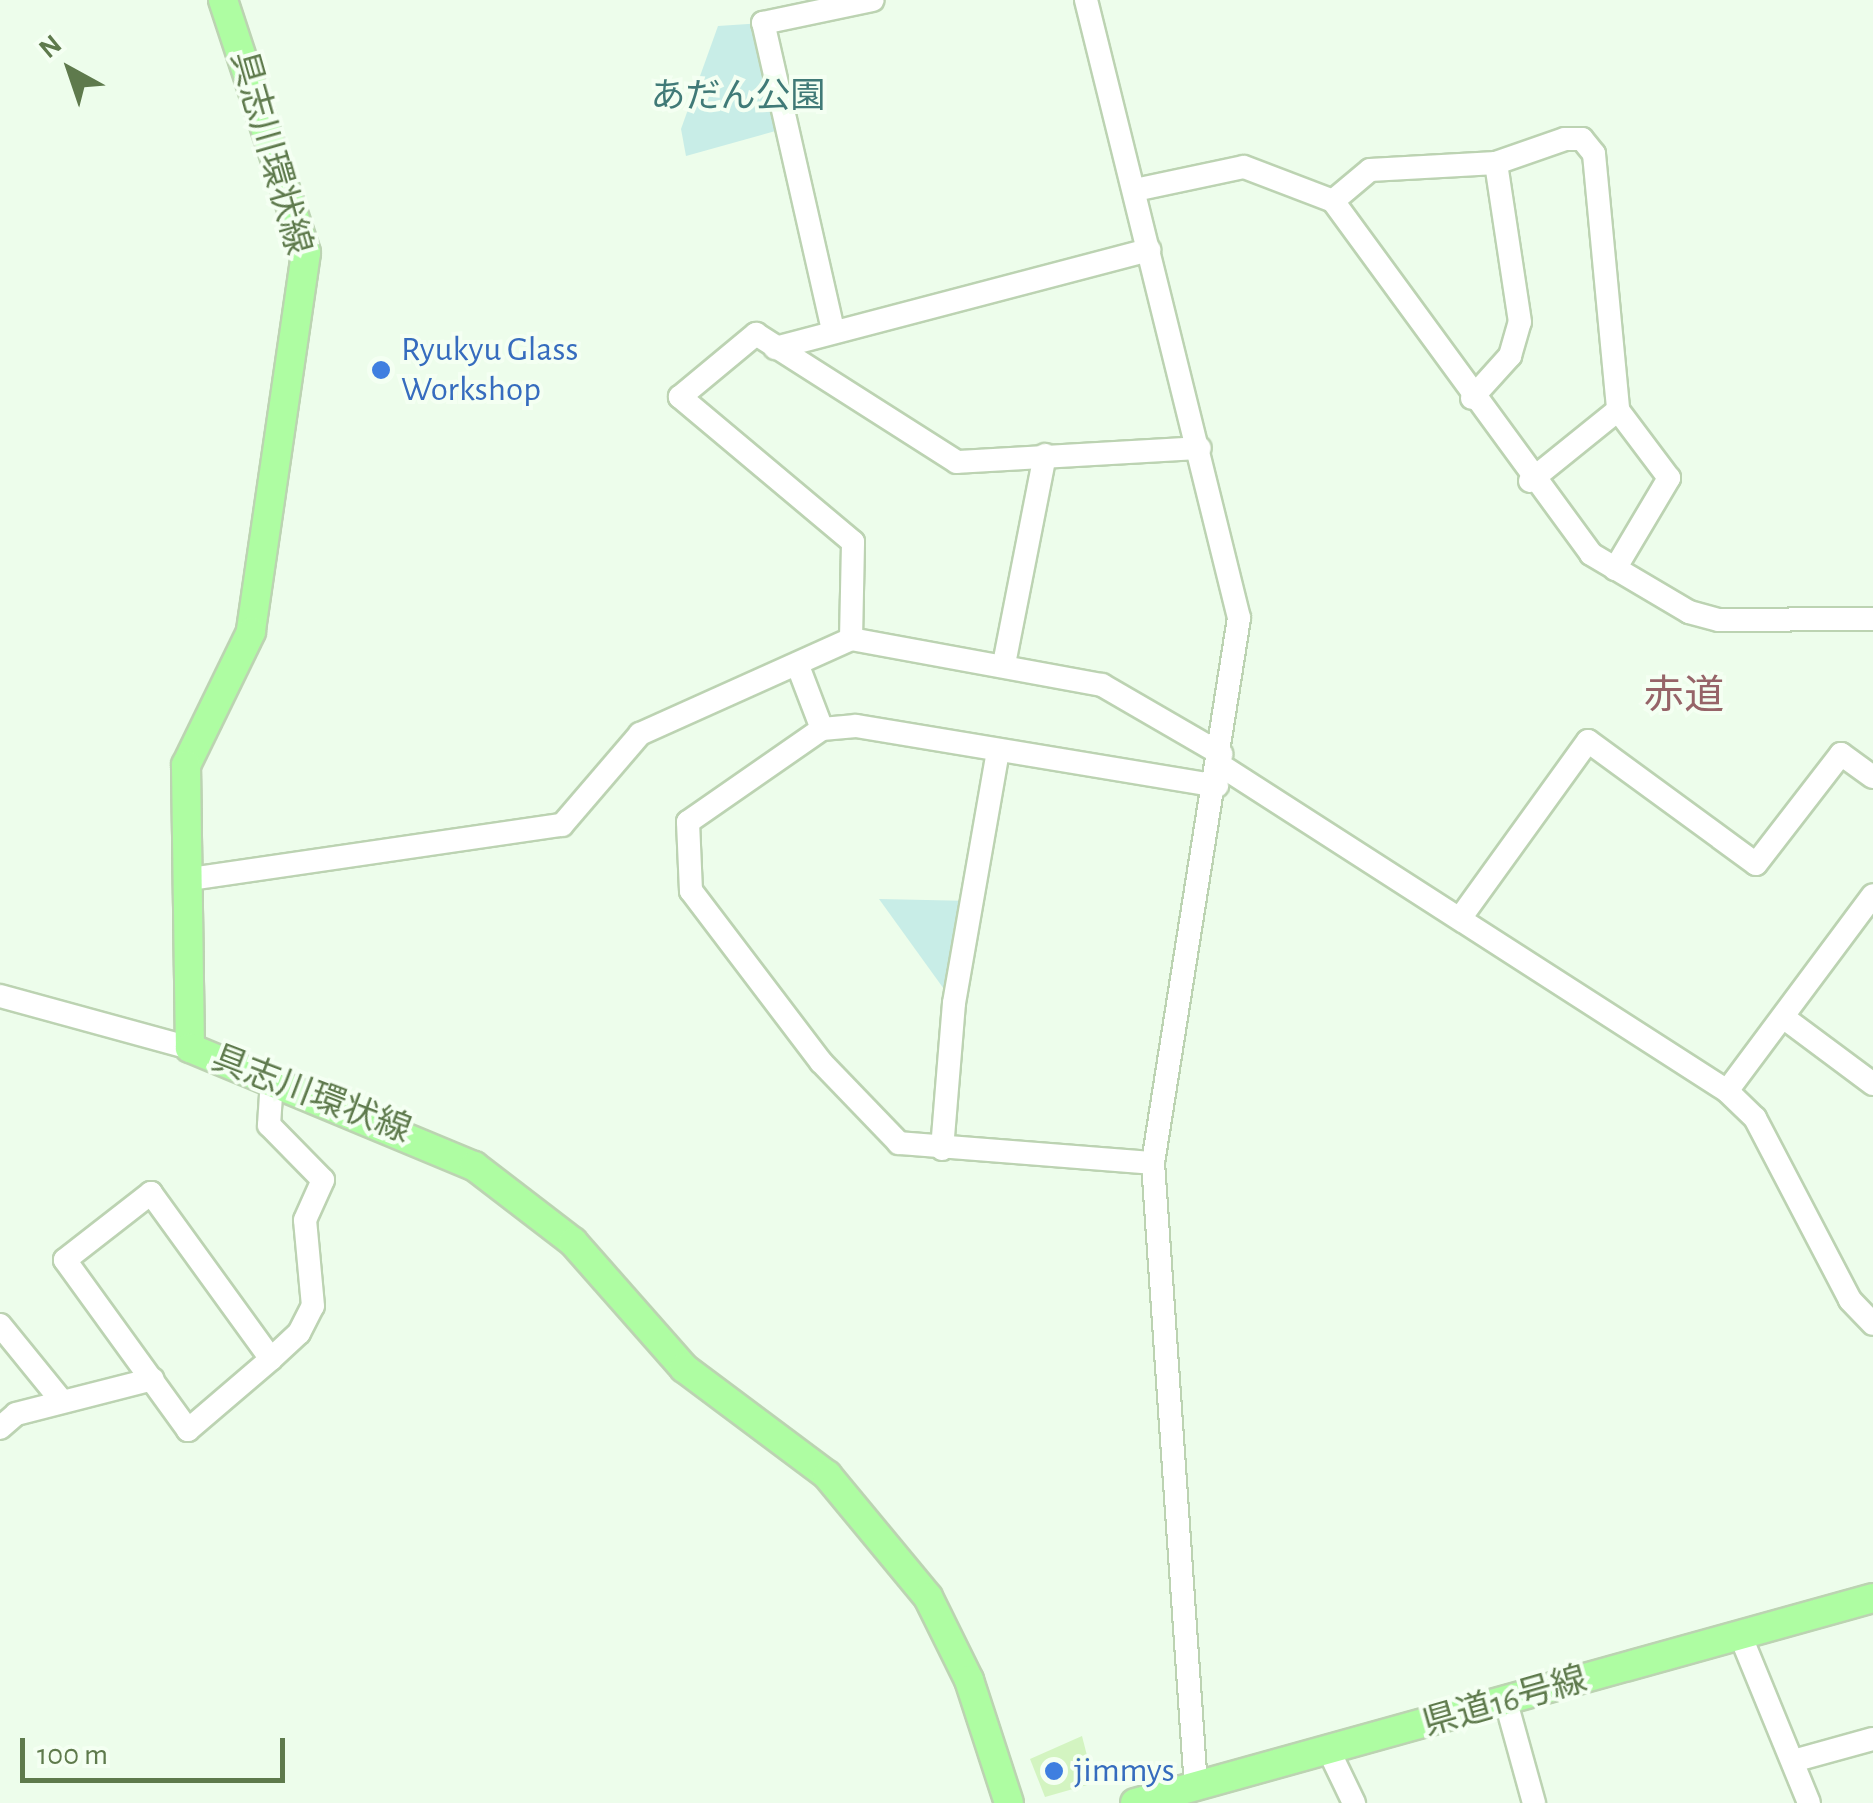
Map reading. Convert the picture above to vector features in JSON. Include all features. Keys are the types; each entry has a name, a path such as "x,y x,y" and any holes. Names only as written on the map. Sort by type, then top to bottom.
{"main road":[{"name":"具志川環状線","path":"223,0 306,254 251,632 186,765 190,1048 436,1145 509,1190 573,1242 684,1368 853,1499 928,1596 969,1680 1008,1803"},
{"name":"県道16号線","path":"1135,1803 1873,1598"}],"street":[{"path":"833,330 763,23 873,0"},
{"path":"1086,0 1239,618 1220,769 1153,1163 1196,1787"},
{"path":"1333,201 1370,170 1496,163 1565,139 1582,139 1594,154 1618,410 1669,478 1615,569"},
{"path":"1472,398 1510,356 1520,322 1496,163"},
{"path":"1134,190 1244,167 1333,201 1570,535 1615,569 1720,620 1873,619"},
{"path":"775,348 1149,250"},
{"path":"850,639 853,542 680,397 756,334 957,462 1200,448"},
{"path":"1530,481 1618,410"},
{"path":"1004,664 1044,454"},
{"path":"190,879 562,825 640,734 798,666 850,639 1004,664 1102,685 1220,769 1727,1091 1755,1118 1850,1300 1873,1324"},
{"path":"798,666 822,729"},
{"path":"1153,1163 899,1142 821,1062 691,890 688,822 822,729 856,726 998,751 1220,769"},
{"path":"1460,918 1588,741 1756,864 1841,754 1873,777"},
{"path":"942,1148 954,1003 998,751"},
{"path":"1727,1091 1873,895"},
{"path":"0,996 190,1048"},
{"path":"1783,1017 1873,1084"},
{"path":"270,1359 151,1192 64,1260 188,1430 270,1359 312,1306 306,1220 323,1180 269,1125 272,1080"},
{"path":"0,1325 61,1400"},
{"path":"0,1428 61,1400 153,1379"},
{"path":"1741,1637 1809,1803"},
{"path":"1506,1702 1534,1803"},
{"path":"1793,1761 1873,1739"},
{"path":"1329,1751 1354,1803"}],"green space":[{"name":"あだん公園","path":"763,23 790,127 686,156 681,129 718,26"},
{"path":"879,899 973,901 954,1003"}],"building":[{"path":"1082,1736 1094,1783 1045,1797 1030,1759"}],"place":[{"name":"Ryukyu Glass Workshop","path":"381,370"},
{"name":"jimmys","path":"1054,1771"}],"district":[{"name":"赤道","path":"1684,696"}]}
